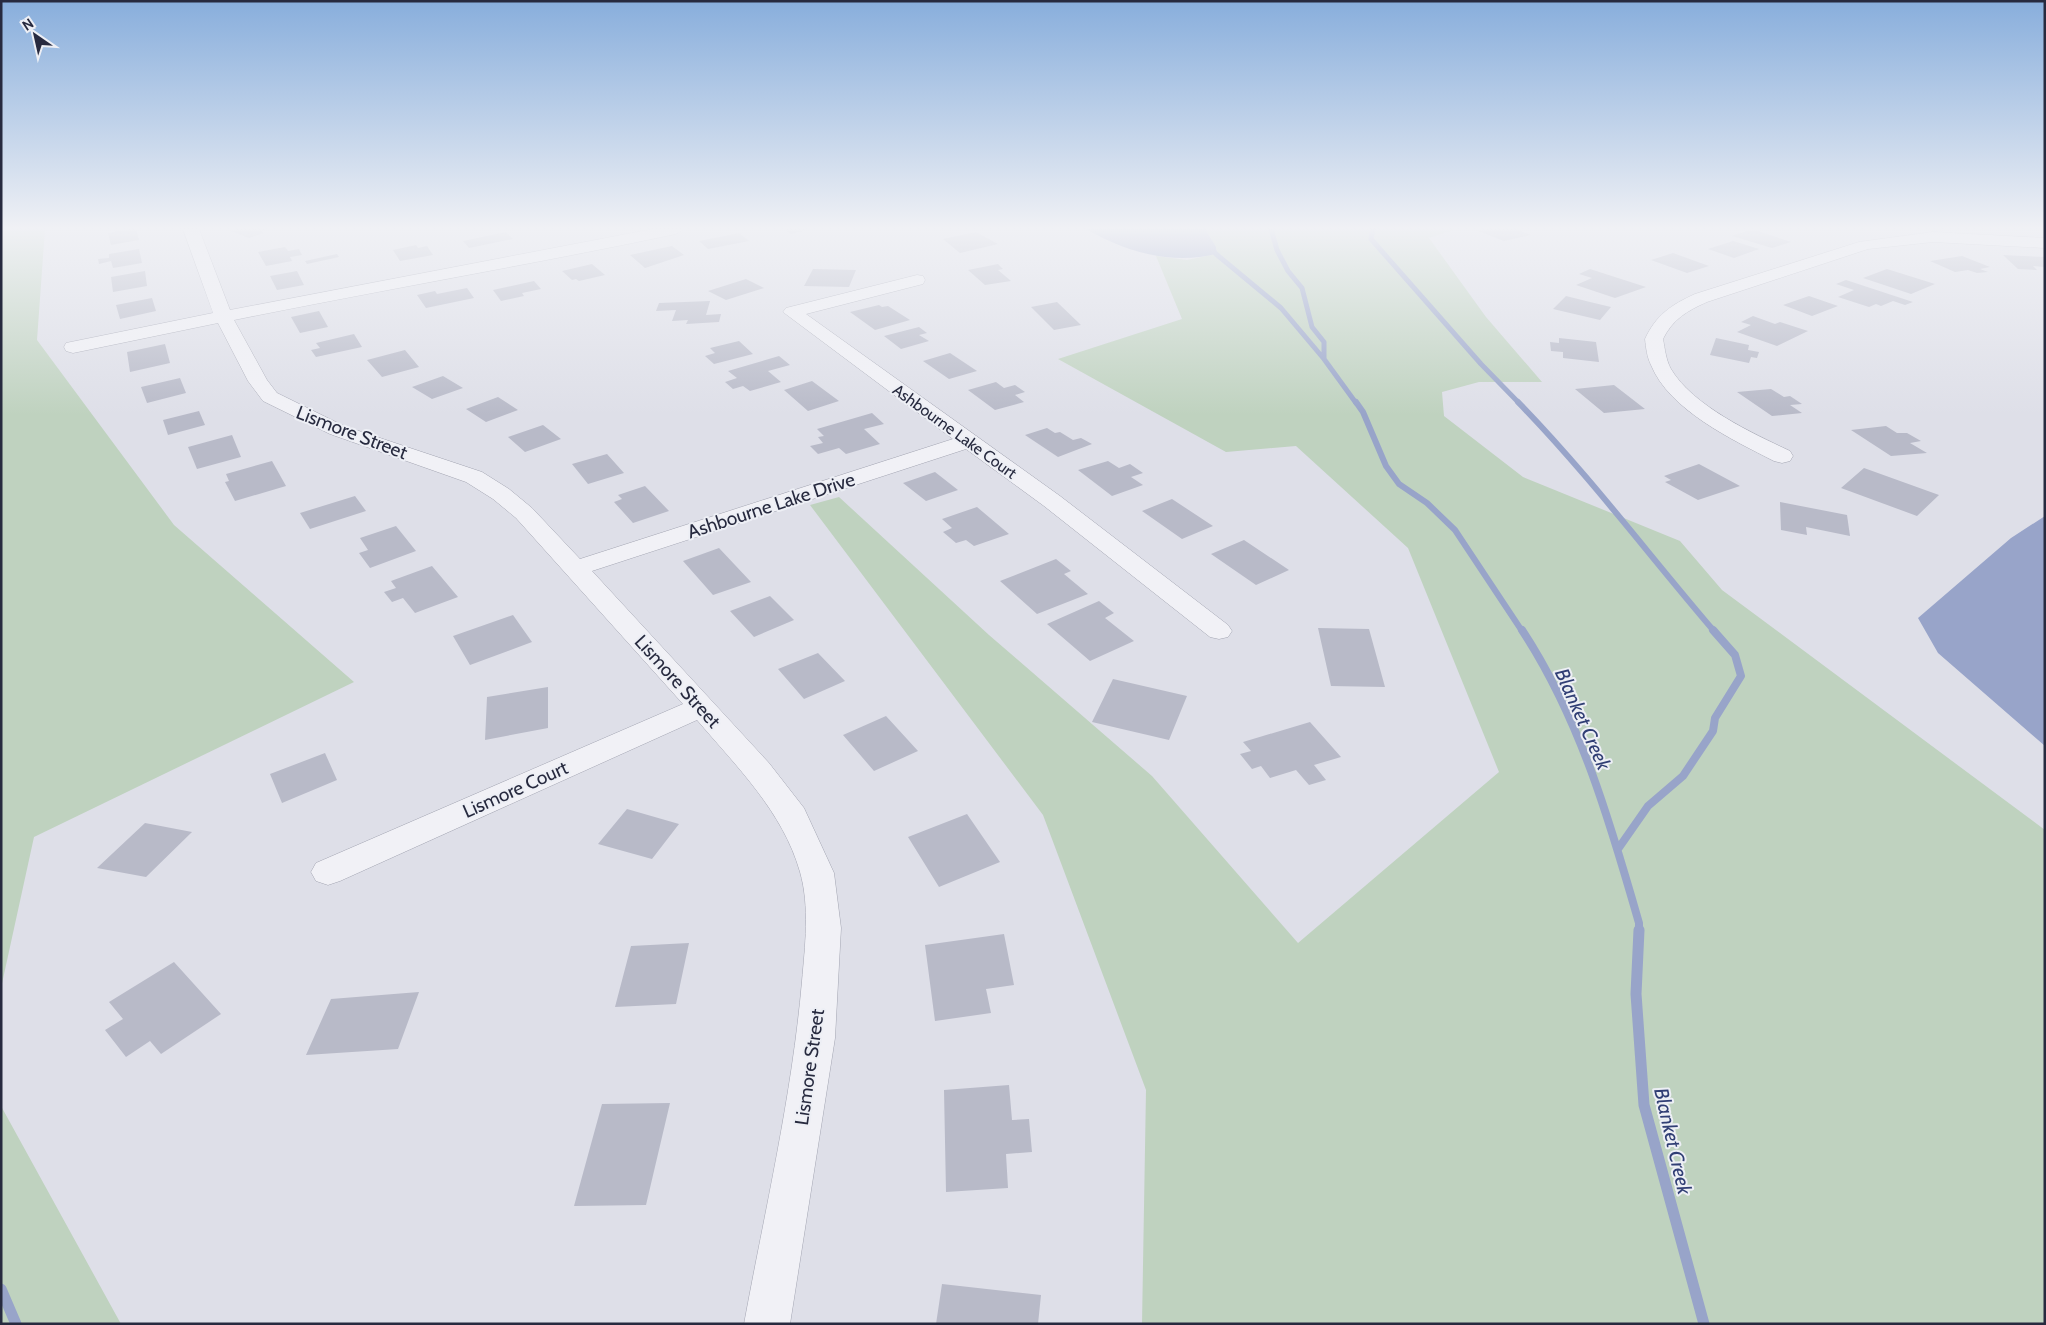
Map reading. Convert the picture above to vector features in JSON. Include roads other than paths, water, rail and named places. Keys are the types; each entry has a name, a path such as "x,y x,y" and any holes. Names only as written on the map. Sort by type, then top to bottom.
{"street":[{"name":"Lismore Street","path":"214,291 223,316 258,381 270,396 287,407 337,430 474,477 501,494 524,513 702,706 793,816 817,873 824,928 816,1038 767,1324"},
{"path":"73,347 351,291"},
{"name":"Ashbourne Lake Court","path":"875,291 792,312 1052,501 1219,631"},
{"path":"1724,291 1679,308 1666,318 1654,339 1662,370 1673,384 1716,419 1782,456"},
{"name":"Ashbourne Lake Drive","path":"574,568 968,441"},
{"name":"Lismore Court","path":"328,872 702,706"}],"water":[{"path":"2045,516 2045,746 1938,653 1918,618 2011,538"}],"waterway":[{"path":"1260,291 1281,308 1324,359"},
{"name":"Blanket Creek","path":"1303,291 1312,327 1324,342 1324,359"},
{"path":"1417,291 1481,364 1519,403"},
{"name":"Blanket Creek","path":"1324,359 1356,403"},
{"name":"Blanket Creek","path":"1356,402 1363,412 1386,466 1399,484 1427,503 1455,530 1522,631"},
{"path":"1518,402 1594,486 1714,631"},
{"name":"Blanket Creek","path":"1522,630 1561,699 1577,735 1605,809 1639,923 1639,930"},
{"path":"1618,849 1648,806 1683,776 1713,731 1715,718 1741,676 1735,655 1713,630"},
{"name":"Blanket Creek","path":"1639,930 1636,994 1644,1105 1704,1324"},
{"path":"1,1289 16,1324"}]}
